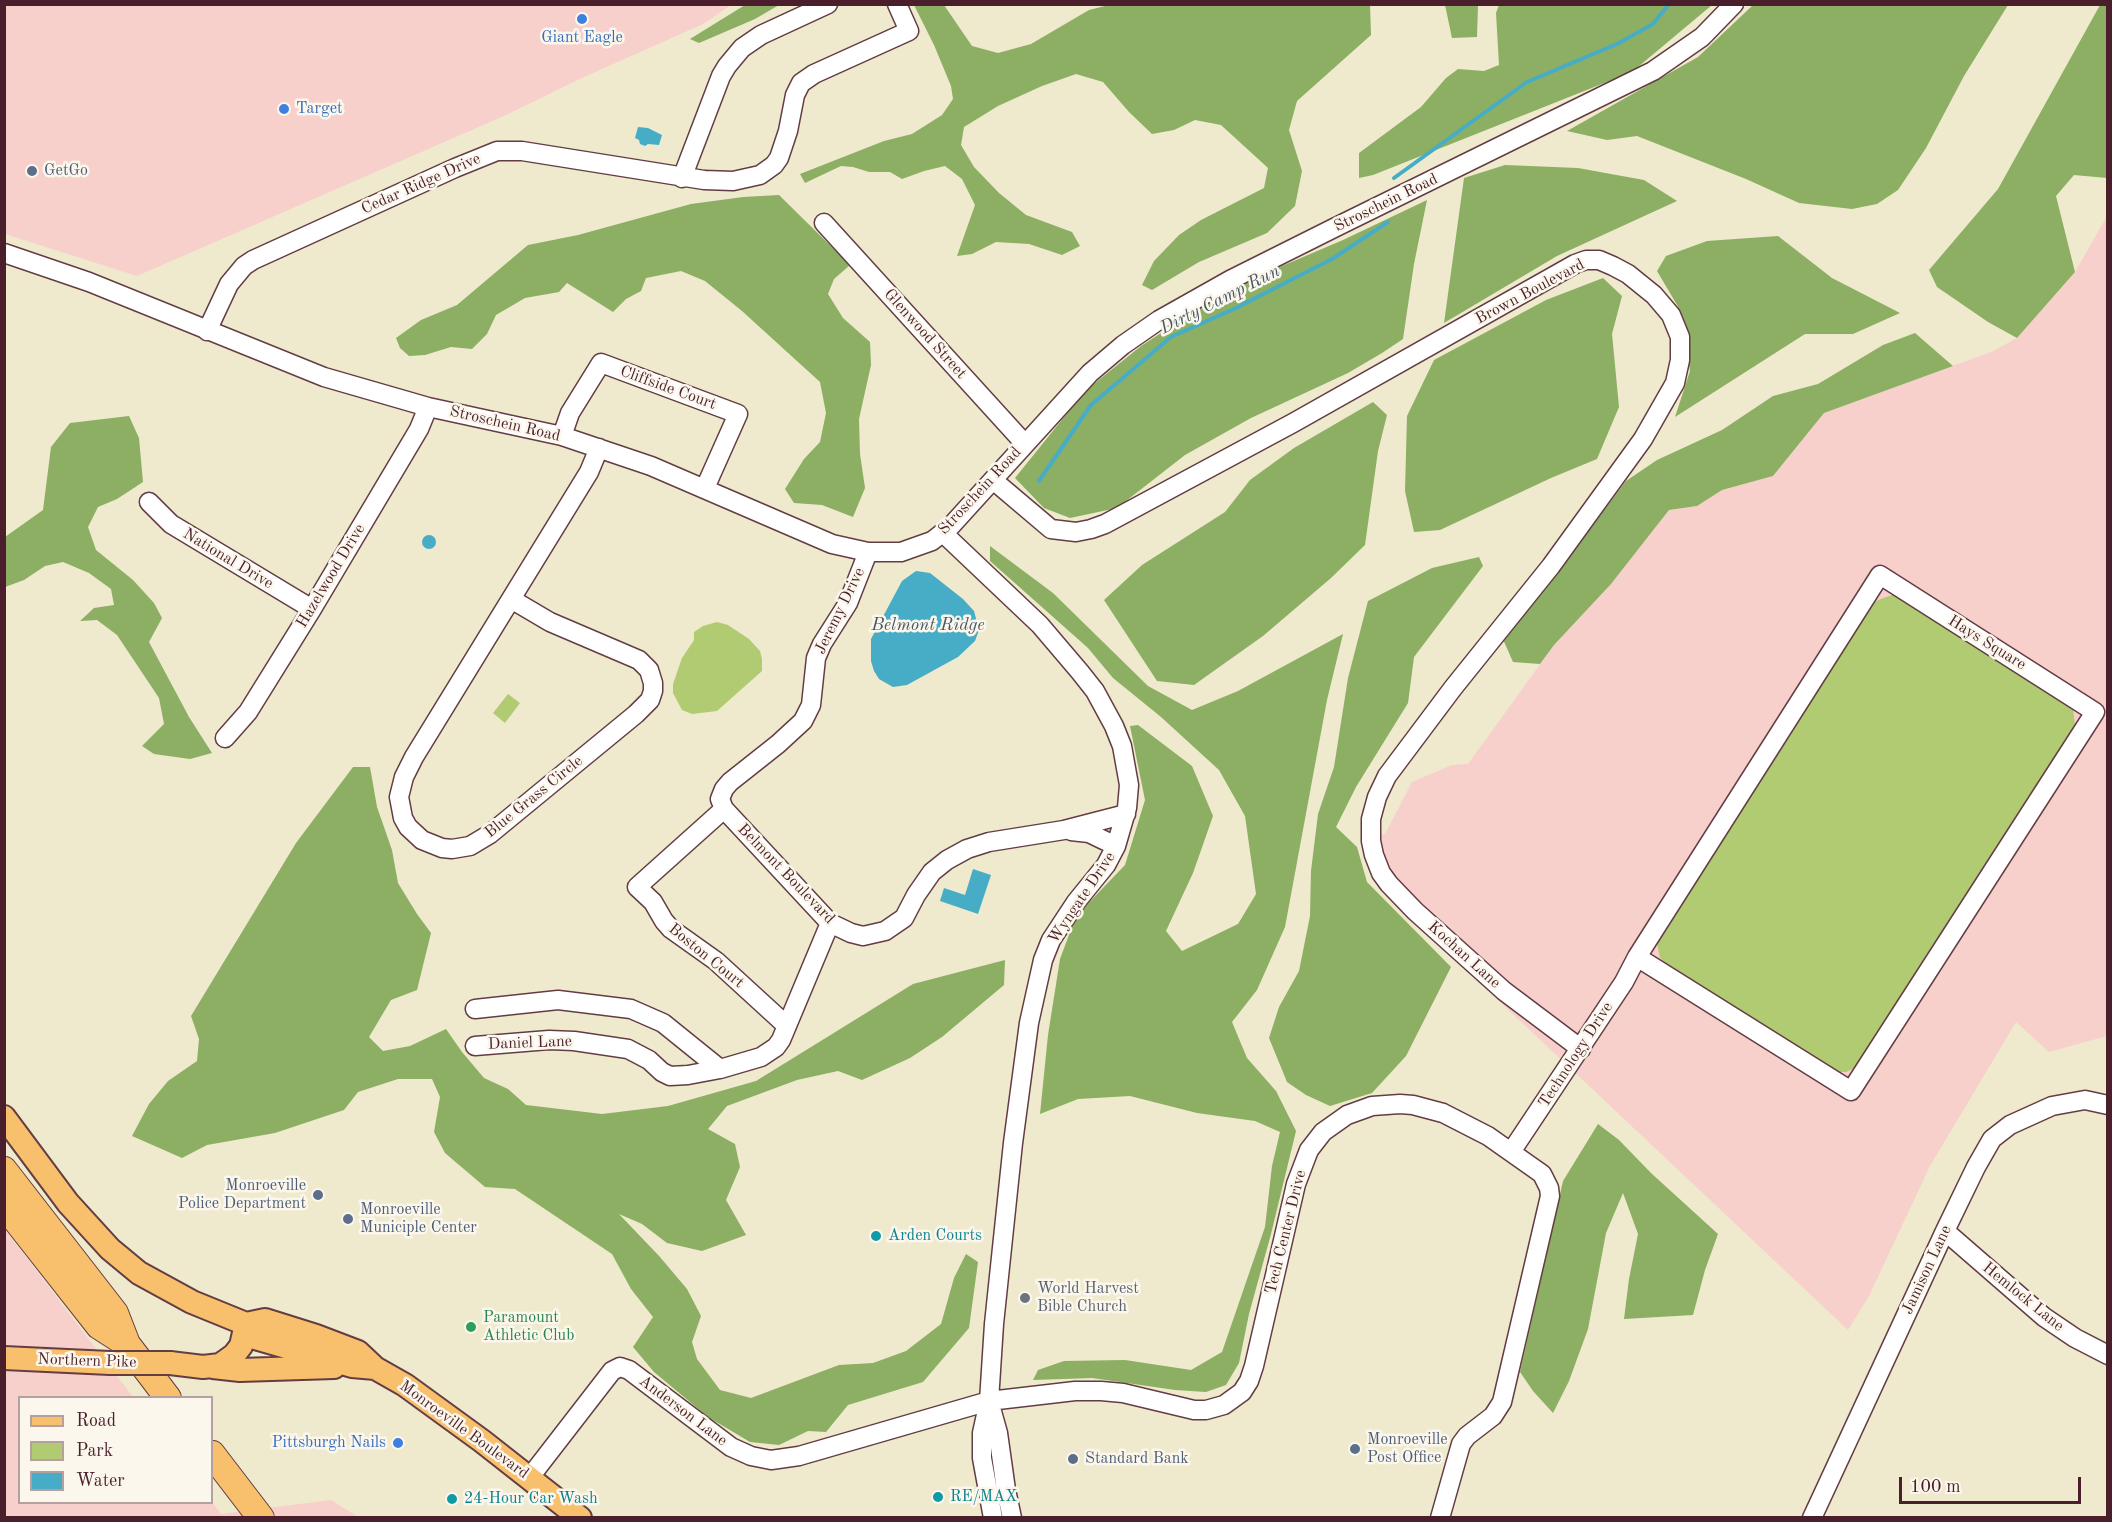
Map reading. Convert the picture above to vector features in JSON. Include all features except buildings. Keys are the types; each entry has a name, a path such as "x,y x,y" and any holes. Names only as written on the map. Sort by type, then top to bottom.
{"highway":[{"path":"4,1170 116,1313 118,1353"},
{"path":"4,1205 118,1353 166,1396"},
{"path":"213,1455 261,1518"}],"main road":[{"name":"Monroeville Boulevard","path":"4,1117 68,1203 123,1261 173,1293 210,1311 246,1324 265,1320 358,1352 375,1368 405,1385 530,1477 580,1518"},
{"name":"Monroeville Boulevard","path":"246,1324 255,1338 352,1366 375,1368"},
{"name":"Northern Pike","path":"170,1364 210,1357 218,1353 246,1324"},
{"path":"213,1367 224,1363 237,1351 243,1342 246,1324"},
{"name":"Northern Pike","path":"4,1358 118,1353 170,1364 240,1370 352,1366"}],"street":[{"path":"682,178 721,76 731,61 742,48 761,35 828,4"},
{"name":"Cedar Ridge Drive","path":"207,331 230,284 244,266 252,260 484,155 503,150 522,151 682,178 733,181 760,175 769,170 779,158 790,123 795,95 801,82 909,31 897,4"},
{"name":"Stroschein Road","path":"4,254 73,275 324,377 428,407 562,436 651,466 811,536 848,549 886,553 913,549 932,541 943,533 1089,373 1159,320 1230,280 1653,70 1702,37 1734,4"},
{"name":"Glenwood Street","path":"824,223 1025,444"},
{"name":"Brown Boulevard","path":"993,480 1051,529 1076,532 1091,529 1105,524 1293,423 1575,264 1586,260 1599,260 1628,274 1654,295 1671,315 1680,337 1680,360 1675,383 1643,439 1558,557 1453,688 1387,776 1377,797 1371,819 1371,841"},
{"name":"Cliffside Court","path":"562,436 570,413 601,363 738,414 705,488"},
{"name":"Hazelwood Drive","path":"225,738 248,712 312,609 419,429 428,407"},
{"name":"Blue Grass Circle","path":"512,599 550,622 639,660 649,670 653,692 650,700 636,714 490,834 470,846 442,848 422,840 408,827 400,808 400,788 414,757 589,472 599,448"},
{"name":"National Drive","path":"149,502 171,524 312,609"},
{"name":"Wyngate Drive","path":"943,533 1040,625 1095,691 1122,746 1129,785 1126,814 1116,846 1106,865 1071,909 1051,940 1037,984 1029,1023 1012,1143 994,1324 989,1401 981,1433 982,1458 993,1518"},
{"name":"Jeremy Drive","path":"724,809 720,799 723,789 803,721 811,705 816,658 822,644 848,603 868,552"},
{"name":"Hays Square","path":"1880,575 2095,712 1851,1091 1637,957 1880,575"},
{"name":"Belmont Boulevard","path":"724,809 830,923 863,936 885,931 904,918 932,872 957,854 989,842 1064,830 1126,814"},
{"name":"Boston Court","path":"724,809 638,887 653,902 671,929 716,961 787,1026"},
{"name":"Belmont Boulevard","path":"1064,830 1089,833 1116,846"},
{"name":"Kochan Lane","path":"1371,841 1381,873 1415,911 1503,991 1581,1049"},
{"name":"Daniel Lane","path":"475,1046 549,1040 574,1041 628,1049 649,1060 670,1076 688,1076 747,1062 770,1052 781,1040 830,923"},
{"name":"Technology Drive","path":"1511,1152 1581,1049 1624,982 1637,957"},
{"path":"476,1009 558,1000 631,1009 663,1023 720,1069"},
{"name":"Jamison Lane","path":"1812,1518 1945,1231 1992,1139 2004,1129 2039,1111 2064,1103 2085,1100 2108,1105"},
{"name":"Tech Center Drive","path":"989,1401 1076,1391 1101,1391 1123,1393 1194,1410 1215,1409 1224,1405 1242,1392 1249,1381 1298,1178 1309,1150 1323,1132 1339,1120 1363,1108 1391,1103 1413,1105 1461,1120 1488,1136 1542,1174 1550,1196 1502,1402 1493,1416 1467,1436 1461,1444 1452,1470 1442,1515"},
{"name":"Hemlock Lane","path":"1945,1231 2044,1317 2075,1338 2108,1355"},
{"name":"Anderson Lane","path":"530,1477 612,1371 620,1367 630,1370 730,1448 771,1460 799,1456 989,1401"},
{"name":"Wyngate Drive","path":"989,1401 998,1433 1012,1518"}],"shaded area":[{"path":"5,4 731,5 703,24 584,77 504,116 137,276 5,234"},
{"path":"2107,216 2107,1036 2049,1052 2016,1022 1930,1166 1869,1296 1848,1330 1380,889 1364,838 1385,834 1412,782 1452,765 1468,764 1554,645 1611,584 1669,510 1697,506 1722,490 1773,476 1824,413 1991,352 2017,338 2075,272"},
{"path":"4,1228 132,1396 18,1396 18,1504 213,1503 221,1514 331,1500 358,1517 5,1517"}],"green space":[{"path":"745,5 779,5 755,19 699,43 690,39"},
{"path":"914,5 944,5 972,46 998,53 1031,44 1089,10 1109,5 1370,5 1371,35 1297,101 1289,130 1302,171 1295,206 1267,233 1199,262 1152,290 1142,285 1154,261 1179,235 1201,220 1264,188 1268,168 1221,125 1195,120 1174,130 1152,134 1103,82 1076,74 1042,86 998,106 964,127 961,145 974,167 999,193 1026,215 1072,232 1080,246 1062,255 1029,244 996,242 972,254 957,256 975,205 962,179 945,166 902,179 890,172 869,172 841,166 805,183 800,174 884,141 912,134 942,115 953,99 951,86 934,45"},
{"path":"1445,5 1478,5 1477,37 1452,38"},
{"path":"1499,5 1712,5 1632,72 1373,175 1359,178 1359,153 1421,107 1446,78 1458,69 1484,71 1499,65 1496,13"},
{"path":"1753,5 2008,5 1964,76 1926,148 1898,190 1877,204 1852,209 1799,203 1746,179 1637,136 1607,140 1567,131 1698,57"},
{"path":"2100,5 2108,5 2107,178 2074,175 2056,196 2075,272 2017,338 1988,322 1937,287 1929,270 1998,189"},
{"path":"1505,165 1578,168 1644,180 1677,201 1557,256 1444,323 1464,178"},
{"path":"779,195 850,265 834,279 828,294 843,318 870,342 871,365 859,419 860,454 865,488 853,517 822,505 794,503 785,489 804,459 820,442 826,413 820,382 742,311 705,281 681,271 646,278 641,291 626,299 613,312 567,283 559,292 525,298 496,315 487,334 472,349 451,347 425,355 409,356 400,348 396,338 421,320 457,305 528,245 578,235 691,204"},
{"path":"1427,200 1414,264 1403,339 1348,373 1251,418 1185,455 1117,508 1070,518 1044,508 1015,478 1085,391 1141,346 1187,316 1268,272"},
{"path":"1778,236 1832,278 1900,313 1853,334 1805,334 1675,417 1690,371 1680,310 1657,271 1666,256 1707,241"},
{"path":"1603,278 1622,296 1612,334 1619,407 1597,459 1440,530 1414,532 1405,491 1407,416 1434,360 1546,300"},
{"path":"1915,333 1953,366 1824,413 1773,476 1722,490 1697,506 1669,510 1611,584 1554,645 1540,664 1513,662 1502,637 1552,580 1626,481 1657,460 1722,430 1773,396 1818,384 1883,345"},
{"path":"1373,402 1387,415 1378,451 1365,545 1331,578 1263,636 1194,685 1157,681 1104,600 1142,565 1225,512 1250,480 1294,448"},
{"path":"129,416 139,438 143,482 117,499 98,507 88,527 96,550 133,580 154,603 162,618 149,642 189,717 212,753 190,759 154,754 142,746 164,724 159,698 117,635 97,620 80,621 94,608 114,605 111,589 89,573 63,562 45,566 24,580 5,587 5,537 43,510 51,447 70,423"},
{"path":"990,546 1053,593 1148,686 1192,710 1238,691 1343,634 1327,700 1285,927 1257,990 1232,1022 1247,1058 1276,1091 1296,1131 1249,1314 1239,1363 1226,1385 1206,1392 1092,1378 1033,1380 1038,1370 1064,1361 1125,1360 1191,1370 1222,1352 1265,1227 1272,1166 1280,1132 1255,1121 1197,1113 1130,1096 1078,1099 1040,1114 1048,1035 1060,959 1076,916 1125,865 1145,800 1130,726 1138,725 1192,766 1213,816 1193,873 1166,931 1182,951 1238,924 1256,894 1245,816 1219,770 1161,717 1113,678 1088,648 990,561"},
{"path":"1479,557 1483,566 1414,657 1408,703 1356,787 1336,827 1357,847 1367,882 1451,967 1406,1056 1372,1093 1330,1106 1306,1095 1287,1082 1269,1038 1279,1007 1299,971 1310,916 1311,871 1318,814 1334,767 1348,678 1368,601 1432,568"},
{"path":"1895,594 2067,700 2073,709 2076,732 1855,1068 1846,1072 1836,1072 1672,969 1660,958 1657,943 1662,931 1870,606 1878,600"},
{"path":"717,622 728,625 749,639 760,651 762,671 717,711 692,714 682,710 673,693 673,684 682,658 694,640 694,632 703,626"},
{"path":"508,694 520,703 505,723 493,713"},
{"path":"353,767 370,767 377,807 392,850 398,883 431,933 417,990 391,1000 369,1037 383,1051 410,1046 446,1029 484,1078 508,1089 526,1105 602,1114 668,1106 756,1081 913,984 1005,960 1004,985 942,1037 910,1058 862,1080 838,1071 797,1080 727,1106 708,1129 735,1144 740,1167 726,1200 746,1235 702,1251 667,1243 642,1224 619,1214 687,1289 701,1316 692,1342 697,1359 720,1390 751,1398 839,1365 873,1363 906,1351 941,1324 954,1278 966,1254 978,1262 969,1328 923,1382 848,1405 826,1432 808,1431 779,1445 750,1442 708,1417 654,1372 633,1347 653,1317 631,1289 612,1254 515,1189 485,1187 445,1153 434,1132 440,1097 432,1079 398,1079 358,1092 344,1110 275,1133 207,1145 182,1158 132,1136 149,1104 168,1081 197,1061 199,1039 191,1016 296,843"},
{"path":"1598,1124 1619,1140 1651,1173 1718,1234 1705,1270 1693,1315 1624,1319 1638,1234 1623,1193 1606,1233 1588,1329 1569,1381 1553,1413 1520,1372 1563,1181"}],"water":[{"path":"638,127 648,128 662,135 659,145 640,144 635,138"},
{"path":"429,535 434,537 436,542 434,547 429,549 424,547 422,542 424,537"},
{"name":"Belmont Ridge","path":"916,571 930,573 963,599 974,611 979,630 975,641 958,657 907,685 893,687 879,679 874,671 871,661 871,639 902,581"},
{"path":"973,869 991,875 978,914 940,901 944,888 965,895"}],"waterway":[{"name":"Dirty Camp Run","path":"1394,178 1527,82 1617,44 1653,24 1669,4"},
{"name":"Dirty Camp Run","path":"1039,481 1091,405 1171,337 1234,309 1332,259 1388,222"}],"place":[{"name":"Giant Eagle","path":"582,19"},
{"name":"Target","path":"284,109"},
{"name":"GetGo","path":"32,171"},
{"name":"Monroeville Police Department","path":"318,1195"},
{"name":"Monroeville Municiple Center","path":"348,1219"},
{"name":"Arden Courts","path":"876,1236"},
{"name":"World Harvest Bible Church","path":"1025,1298"},
{"name":"Paramount Athletic Club","path":"471,1327"},
{"name":"Pittsburgh Nails","path":"398,1443"},
{"name":"Monroeville Post Office","path":"1355,1449"},
{"name":"Standard Bank","path":"1073,1459"},
{"name":"RE/MAX","path":"938,1497"},
{"name":"24-Hour Car Wash","path":"452,1499"}]}
